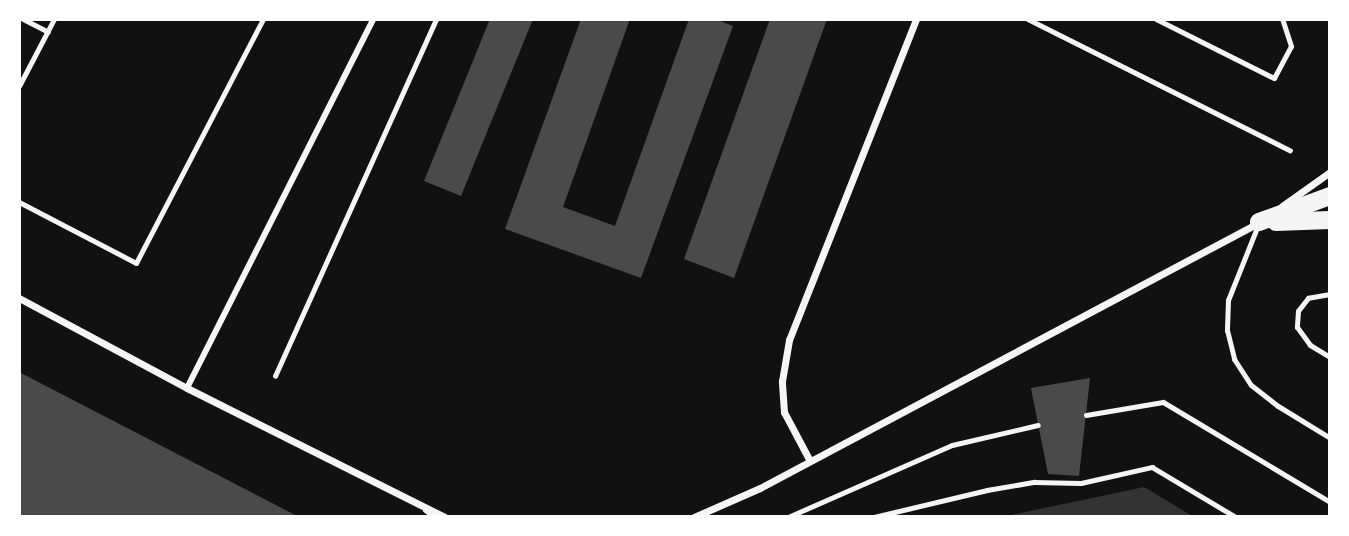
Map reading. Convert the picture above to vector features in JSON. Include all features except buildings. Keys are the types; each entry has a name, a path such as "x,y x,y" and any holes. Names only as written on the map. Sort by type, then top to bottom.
{"main road":[{"path":"1259,222 1330,195"},
{"path":"1259,222 1330,219"}],"street":[{"path":"187,388 373,19"},
{"path":"810,461 784,412 782,381 789,340 916,19"},
{"path":"694,517 744,496 1259,222 1330,172"},
{"path":"19,298 187,388 446,517"}],"lane":[{"path":"23,19 48,32"},
{"path":"19,86 54,19"},
{"path":"19,202 136,263 264,19"},
{"path":"1156,19 1274,78 1290,46 1282,19"},
{"path":"1259,222 1228,300 1227,330 1234,359 1251,385 1278,406 1330,438"},
{"path":"1330,294 1308,298 1298,311 1297,327 1310,345 1330,357"},
{"path":"1086,415 1163,402 1330,502"},
{"path":"788,517 952,444 1038,425"},
{"path":"411,501 435,517"}],"path":[{"path":"275,376 436,19"},
{"path":"1028,19 1290,150"},
{"path":"874,517 987,489 1034,482 1081,483 1152,467 1236,517"}],"shaded area":[{"path":"1144,487 1194,517 1002,517"}]}
